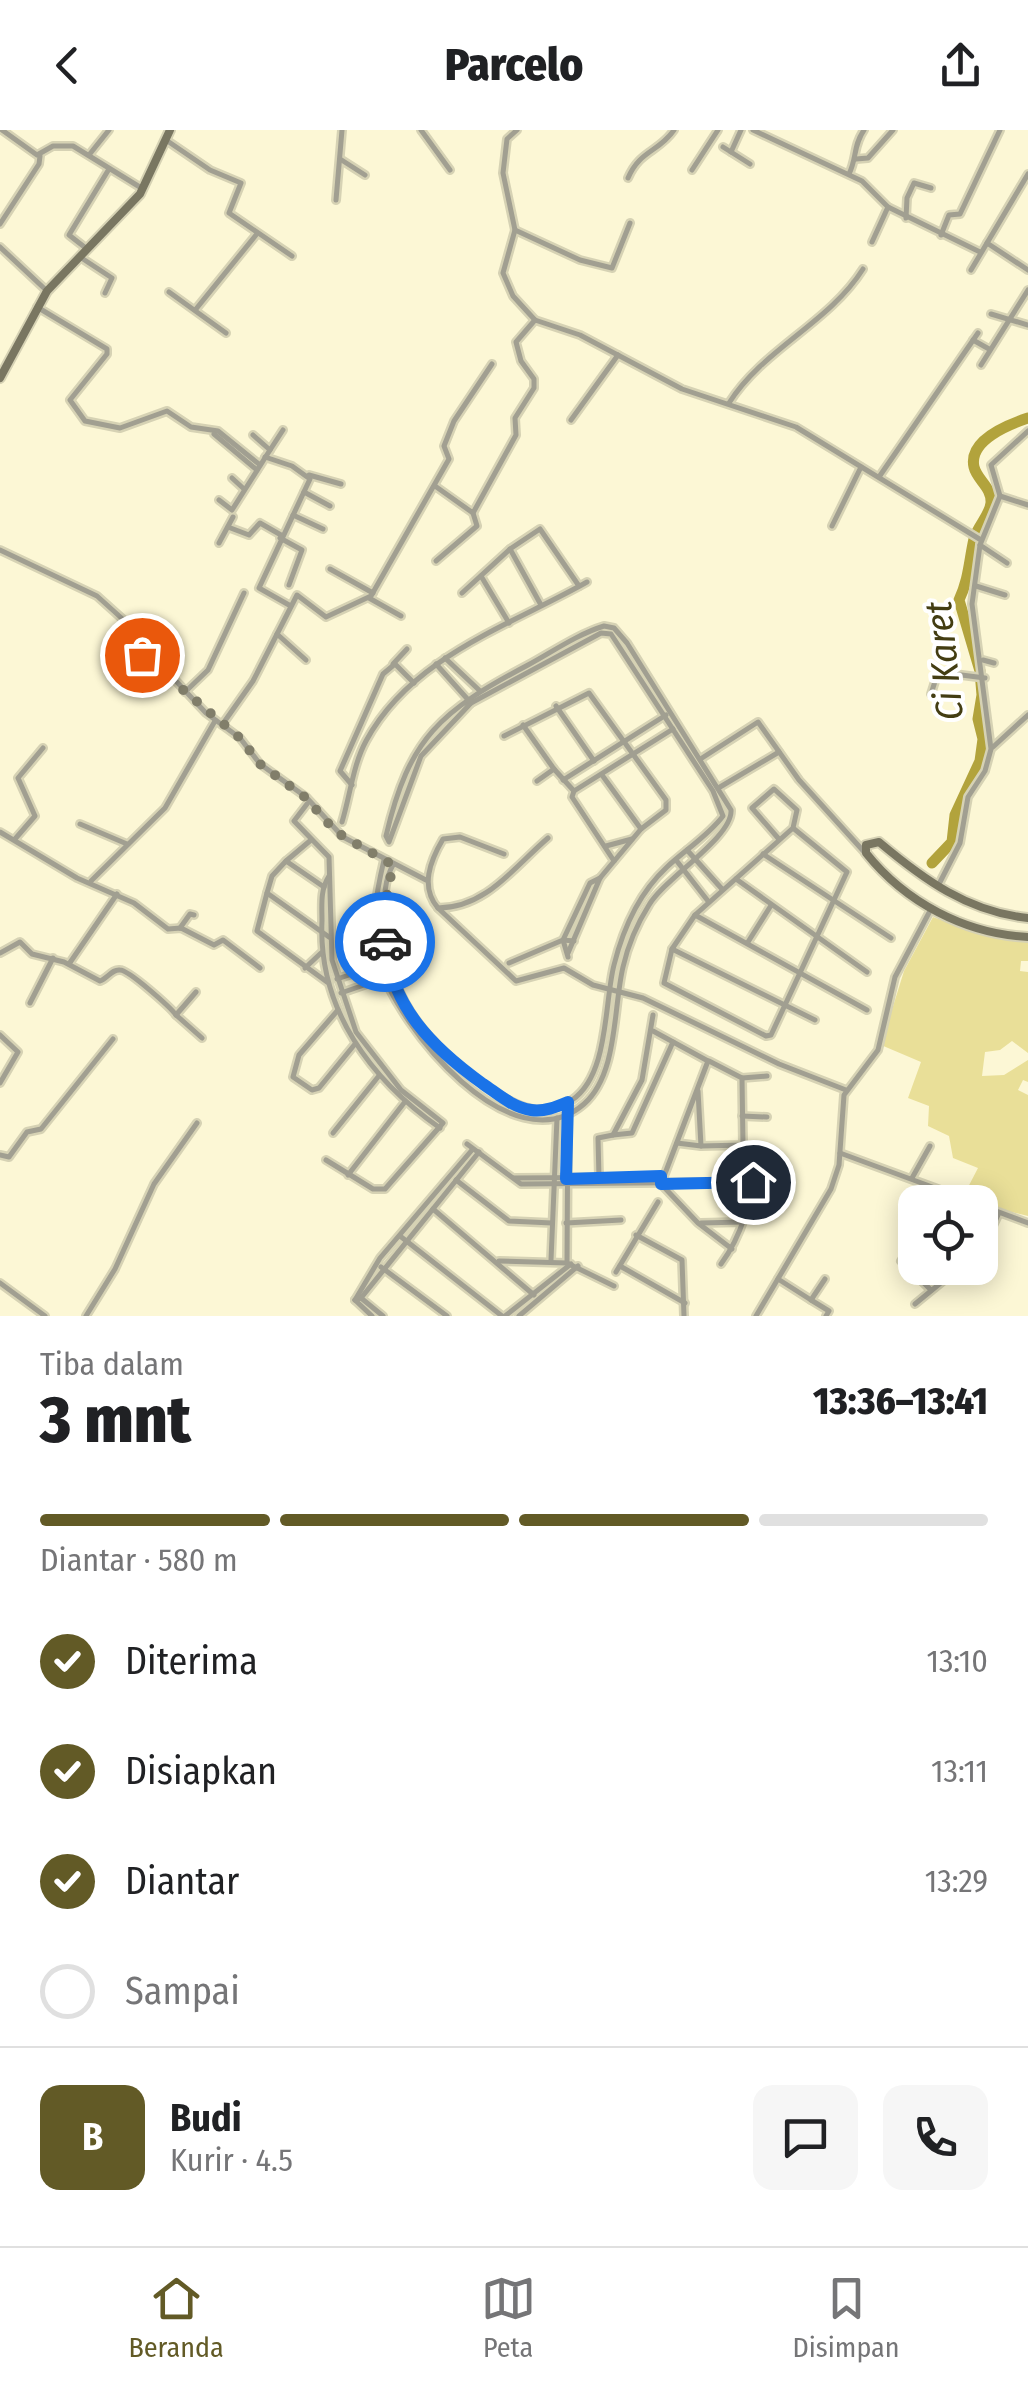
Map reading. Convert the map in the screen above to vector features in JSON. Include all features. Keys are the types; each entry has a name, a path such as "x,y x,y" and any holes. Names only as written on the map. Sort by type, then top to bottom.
{"street":[{"path":"2,130 40,156"},
{"path":"89,155 109,130"},
{"path":"0,378 47,291 143,189 170,130"},
{"path":"336,200 342,130"},
{"path":"421,130 450,170"},
{"path":"517,130 508,139 503,177 512,204 514,230 504,262 505,282 535,320 580,335 666,382 787,423 879,477 1008,562"},
{"path":"628,178 638,158 674,130"},
{"path":"692,170 718,130"},
{"path":"731,152 741,130"},
{"path":"753,130 808,159 849,174 872,189 888,208 980,252"},
{"path":"849,174 856,159 854,148 864,130"},
{"path":"856,159 870,156 893,130"},
{"path":"941,235 949,215 960,214 1000,130"},
{"path":"166,140 210,170 242,184 228,212 256,235 292,256"},
{"path":"40,156 61,144 89,155 143,189"},
{"path":"723,148 750,164"},
{"path":"0,224 39,164 40,156"},
{"path":"340,159 366,174"},
{"path":"87,249 69,234 109,169"},
{"path":"971,270 1028,174"},
{"path":"906,218 907,198 914,183 931,188"},
{"path":"872,242 888,208"},
{"path":"514,230 580,260 612,268 630,222"},
{"path":"196,310 256,235"},
{"path":"987,242 1028,270"},
{"path":"0,247 47,291"},
{"path":"79,256 112,278 104,293"},
{"path":"729,403 756,369 850,288 864,269"},
{"path":"981,365 1028,290"},
{"path":"169,292 226,333"},
{"path":"37,307 107,349 70,400 86,422 120,428 167,411 194,428 214,430 259,467"},
{"path":"990,314 1028,326"},
{"path":"473,514 516,435 515,418 534,388 534,379 521,361 516,342 535,320"},
{"path":"879,477 978,333"},
{"path":"973,340 990,349"},
{"path":"571,420 618,355"},
{"path":"91,881 170,801 218,723 247,693 297,595 326,617 370,595 450,457 444,446 454,421 492,364"},
{"path":"219,500 232,510 283,430"},
{"path":"936,888 958,846 968,797 985,770 991,749 972,607 977,540 1000,496 991,464 1028,430"},
{"path":"214,434 259,467"},
{"path":"253,435 270,450"},
{"path":"265,458 341,484"},
{"path":"832,526 861,467"},
{"path":"290,606 259,589 309,475"},
{"path":"232,478 244,489"},
{"path":"435,486 473,514 477,526 436,561"},
{"path":"304,492 330,506"},
{"path":"1000,496 1028,504"},
{"path":"293,516 323,530"},
{"path":"219,542 233,517"},
{"path":"228,527 249,535 260,523 302,550 288,585"},
{"path":"462,593 510,549 542,530 579,586"},
{"path":"510,549 541,604"},
{"path":"0,550 102,599 148,642 142,659 176,680 218,723 240,738 260,764 306,798 336,832 387,866 426,880 438,908 516,981 563,967 608,991 643,998 778,1064 846,1090"},
{"path":"330,569 401,616"},
{"path":"481,576 508,623"},
{"path":"342,822 365,742 414,683 445,658 586,582"},
{"path":"976,586 1005,595"},
{"path":"185,692 210,666 244,593"},
{"path":"387,866 374,912 388,977 411,1030 450,1069 518,1117 557,1118 592,1096 601,1078 617,994 640,921 664,884 730,823 731,810 720,788 613,637 604,633 482,693 469,701 428,734 392,810 386,836 389,842 421,756 469,701"},
{"path":"278,634 306,660"},
{"path":"352,785 340,771 370,695 406,649"},
{"path":"445,658 482,693"},
{"path":"982,660 994,663"},
{"path":"393,664 414,683"},
{"path":"436,664 469,701"},
{"path":"930,694 938,672 981,678"},
{"path":"504,736 556,706 588,693 667,804 600,878 590,883 568,955 563,940"},
{"path":"556,706 594,762"},
{"path":"563,780 668,714"},
{"path":"991,749 1028,714"},
{"path":"698,760 758,722 853,842 906,893 932,909 1008,936 1028,936"},
{"path":"523,725 574,791"},
{"path":"614,860 572,797 574,791 676,727"},
{"path":"14,840 35,816 18,778 43,748"},
{"path":"720,788 779,752"},
{"path":"388,977 422,1032 448,1059 518,1106 557,1107 568,1102 592,1076 608,991 632,915 654,880 724,814 698,760"},
{"path":"537,781 554,769"},
{"path":"602,775 641,829"},
{"path":"778,838 752,808 772,790 781,790 798,810 794,828 778,838 695,915 672,949 666,988 766,1036 847,870 794,828"},
{"path":"308,804 294,821 329,857 321,932 328,983"},
{"path":"80,824 127,844"},
{"path":"0,832 77,878 118,894 168,929 180,928 214,945 224,940 260,968"},
{"path":"426,880 445,838 469,839 504,854"},
{"path":"438,908 488,896 506,874 548,838"},
{"path":"606,846 634,838"},
{"path":"311,840 272,876 257,931 328,983 337,994"},
{"path":"853,842 878,842 936,888 1008,916 1028,918"},
{"path":"867,856 868,843"},
{"path":"688,850 722,889"},
{"path":"763,854 891,938"},
{"path":"286,860 326,887"},
{"path":"676,860 708,901"},
{"path":"736,879 770,907 867,972"},
{"path":"326,887 337,994 355,1044 404,1103 440,1128"},
{"path":"267,893 329,937"},
{"path":"69,964 118,894"},
{"path":"748,942 770,907"},
{"path":"756,1316 831,1189 840,1153 846,1090 878,1050 896,977 932,909"},
{"path":"563,940 580,913"},
{"path":"180,928 189,915 194,916"},
{"path":"695,915 866,1010"},
{"path":"1008,916 1012,923 1008,936"},
{"path":"509,962 563,940 574,941"},
{"path":"0,953 18,942 32,954 69,964 100,980 114,970 128,973 202,1038"},
{"path":"672,949 816,1020"},
{"path":"305,968 322,952"},
{"path":"30,1003 53,958"},
{"path":"328,983 384,963"},
{"path":"337,994 388,977"},
{"path":"176,1014 196,992"},
{"path":"342,1008 299,1055 293,1077 312,1090 319,1088 355,1044"},
{"path":"326,1160 373,1189 385,1190 440,1128 442,1120 380,1074 342,1008"},
{"path":"613,1135 642,1080 653,1015"},
{"path":"653,1030 742,1078 766,1076"},
{"path":"0,1035 18,1052 0,1083"},
{"path":"0,1154 10,1157 27,1132 42,1129 112,1039"},
{"path":"598,1178 598,1138 632,1134 673,1042"},
{"path":"661,1180 708,1061"},
{"path":"333,1133 380,1074"},
{"path":"738,1183 742,1078"},
{"path":"642,1080 652,1085"},
{"path":"697,1088 700,1146"},
{"path":"568,1102 566,1223 572,1264"},
{"path":"348,1175 404,1103"},
{"path":"551,1260 557,1107"},
{"path":"742,1116 767,1116"},
{"path":"86,1316 109,1282 154,1184 197,1123"},
{"path":"677,1143 740,1146 756,1157 742,1222 721,1264"},
{"path":"912,1178 930,1146"},
{"path":"473,1149 521,1184 661,1180"},
{"path":"379,1266 434,1209 473,1149"},
{"path":"358,1299 400,1236 473,1149"},
{"path":"840,1153 930,1185"},
{"path":"566,1182 598,1178 753,1182"},
{"path":"456,1180 508,1221 552,1222"},
{"path":"661,1180 698,1223 732,1248"},
{"path":"658,1202 618,1269 685,1303"},
{"path":"434,1209 534,1294"},
{"path":"998,1215 1028,1223"},
{"path":"566,1223 620,1220"},
{"path":"698,1223 742,1222"},
{"path":"636,1235 682,1260 687,1315"},
{"path":"400,1236 504,1316 572,1264"},
{"path":"496,1262 551,1260 572,1264 614,1286"},
{"path":"520,1316 572,1264"},
{"path":"379,1266 447,1316"},
{"path":"778,1279 829,1312 826,1316"},
{"path":"810,1300 826,1279"},
{"path":"0,1283 45,1316"},
{"path":"926,1285 931,1290"},
{"path":"916,1304 937,1285"},
{"path":"358,1299 372,1316"},
{"path":"358,1299 383,1316"}],"shaded area":[{"path":"933,917 980,934 1028,942 1028,961 1021,961 1020,971 1028,972 1028,1053 1012,1041 1000,1050 985,1052 982,1076 1004,1075 1028,1060 1028,1082 1023,1080 1018,1090 1028,1095 1028,1216 998,1209 998,1185 969,1185 978,1168 953,1158 949,1136 928,1126 929,1106 908,1098 921,1062 881,1045 904,971"}],"waterway":[{"name":"Ci Karet","path":"932,863 952,842 955,815 980,761 983,739 978,719 980,671 959,600 974,539 991,503 974,467 974,457 992,435 1028,418"}],"way so far":[{"path":"142,655 142,659 176,680 206,713 240,738 260,764 306,798 336,832 393,865 387,878 385,942"}],"route":[{"path":"385,942 391,976 407,1010 448,1059 518,1106 546,1110 568,1102 566,1179 661,1176 661,1184 753,1182"}]}
